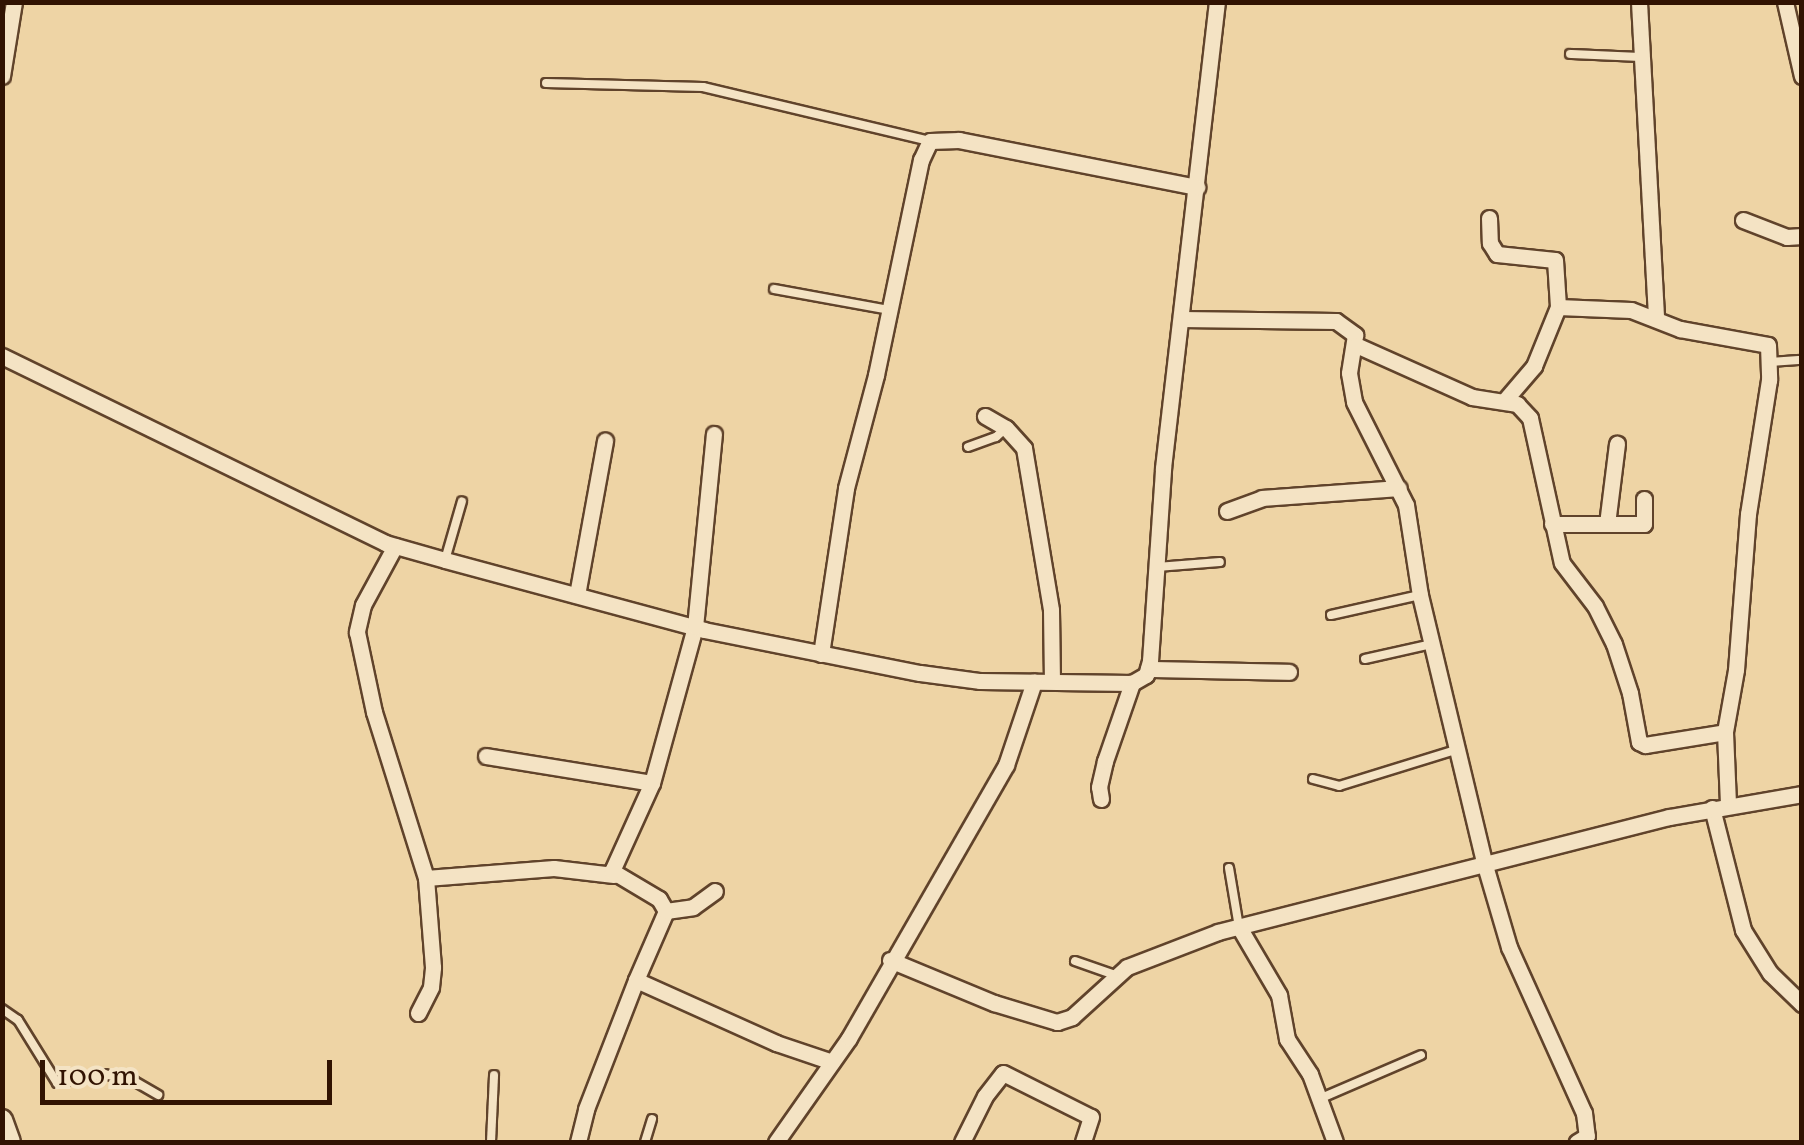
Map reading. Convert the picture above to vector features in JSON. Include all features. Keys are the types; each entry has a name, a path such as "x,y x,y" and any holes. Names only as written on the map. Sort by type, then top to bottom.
{"street":[{"path":"2,76 14,2"},
{"path":"1148,669 1162,468 1217,2"},
{"path":"1639,2 1656,318"},
{"path":"1785,2 1802,76"},
{"path":"821,654 846,488 922,160 930,141 959,140 1197,187"},
{"path":"1489,218 1490,243 1497,254 1555,260 1558,307 1534,366 1504,400"},
{"path":"1743,220 1787,237 1802,236"},
{"path":"1558,307 1630,310 1680,329 1768,344 1770,362 1748,514 1736,670 1724,732 1720,807 1743,930 1770,973 1802,1004"},
{"path":"1181,319 1336,321 1348,326 1356,345 1350,373 1354,402 1399,488 1420,595 1460,749 1484,862 1516,964 1584,1113 1588,1136 1577,1142"},
{"path":"1356,345 1472,397 1517,404 1530,418 1562,562 1614,644 1630,693 1639,742 1646,745 1724,732"},
{"path":"2,356 396,546 695,627 920,673 1034,682 1132,683"},
{"path":"985,416 1006,428 1024,448 1051,610 1052,681"},
{"path":"614,875 613,864 652,783 695,627 714,434"},
{"path":"578,595 606,442"},
{"path":"1607,524 1616,444"},
{"path":"1228,511 1262,498 1399,488"},
{"path":"1552,524 1644,524 1644,499"},
{"path":"396,546 363,605 357,632 374,712 426,878 433,967 431,987 418,1013"},
{"path":"1102,799 1099,787 1105,760 1132,683 1148,669 1289,672"},
{"path":"784,1140 1006,765 1034,682"},
{"path":"486,756 652,783"},
{"path":"890,960 994,1003 1057,1022 1072,1017 1116,975 1156,953 1240,927 1484,862 1720,807 1802,794"},
{"path":"426,878 554,868 614,875 659,899 666,910"},
{"path":"666,910 693,907 715,891"},
{"path":"578,1142 599,1073 666,910"},
{"path":"1240,927 1279,995 1287,1040 1310,1074 1335,1142"},
{"path":"636,980 776,1043 832,1062"},
{"path":"962,1142 985,1096 1003,1074 1091,1117 1083,1142"},
{"path":"2,1120 10,1142"}],"lane":[{"path":"1570,54 1642,56"},
{"path":"546,82 703,86 930,141"},
{"path":"774,289 890,310"},
{"path":"1770,362 1802,360"},
{"path":"968,447 996,438 1006,428"},
{"path":"445,560 462,501"},
{"path":"1157,567 1220,562"},
{"path":"1331,615 1420,595"},
{"path":"1365,659 1432,644"},
{"path":"1313,779 1340,786 1460,749"},
{"path":"1229,868 1240,927"},
{"path":"1075,961 1116,975"},
{"path":"2,1009 18,1020 57,1083 104,1074 134,1081 158,1095"},
{"path":"1319,1098 1421,1055"},
{"path":"491,1142 494,1075"},
{"path":"645,1142 652,1120"}]}
